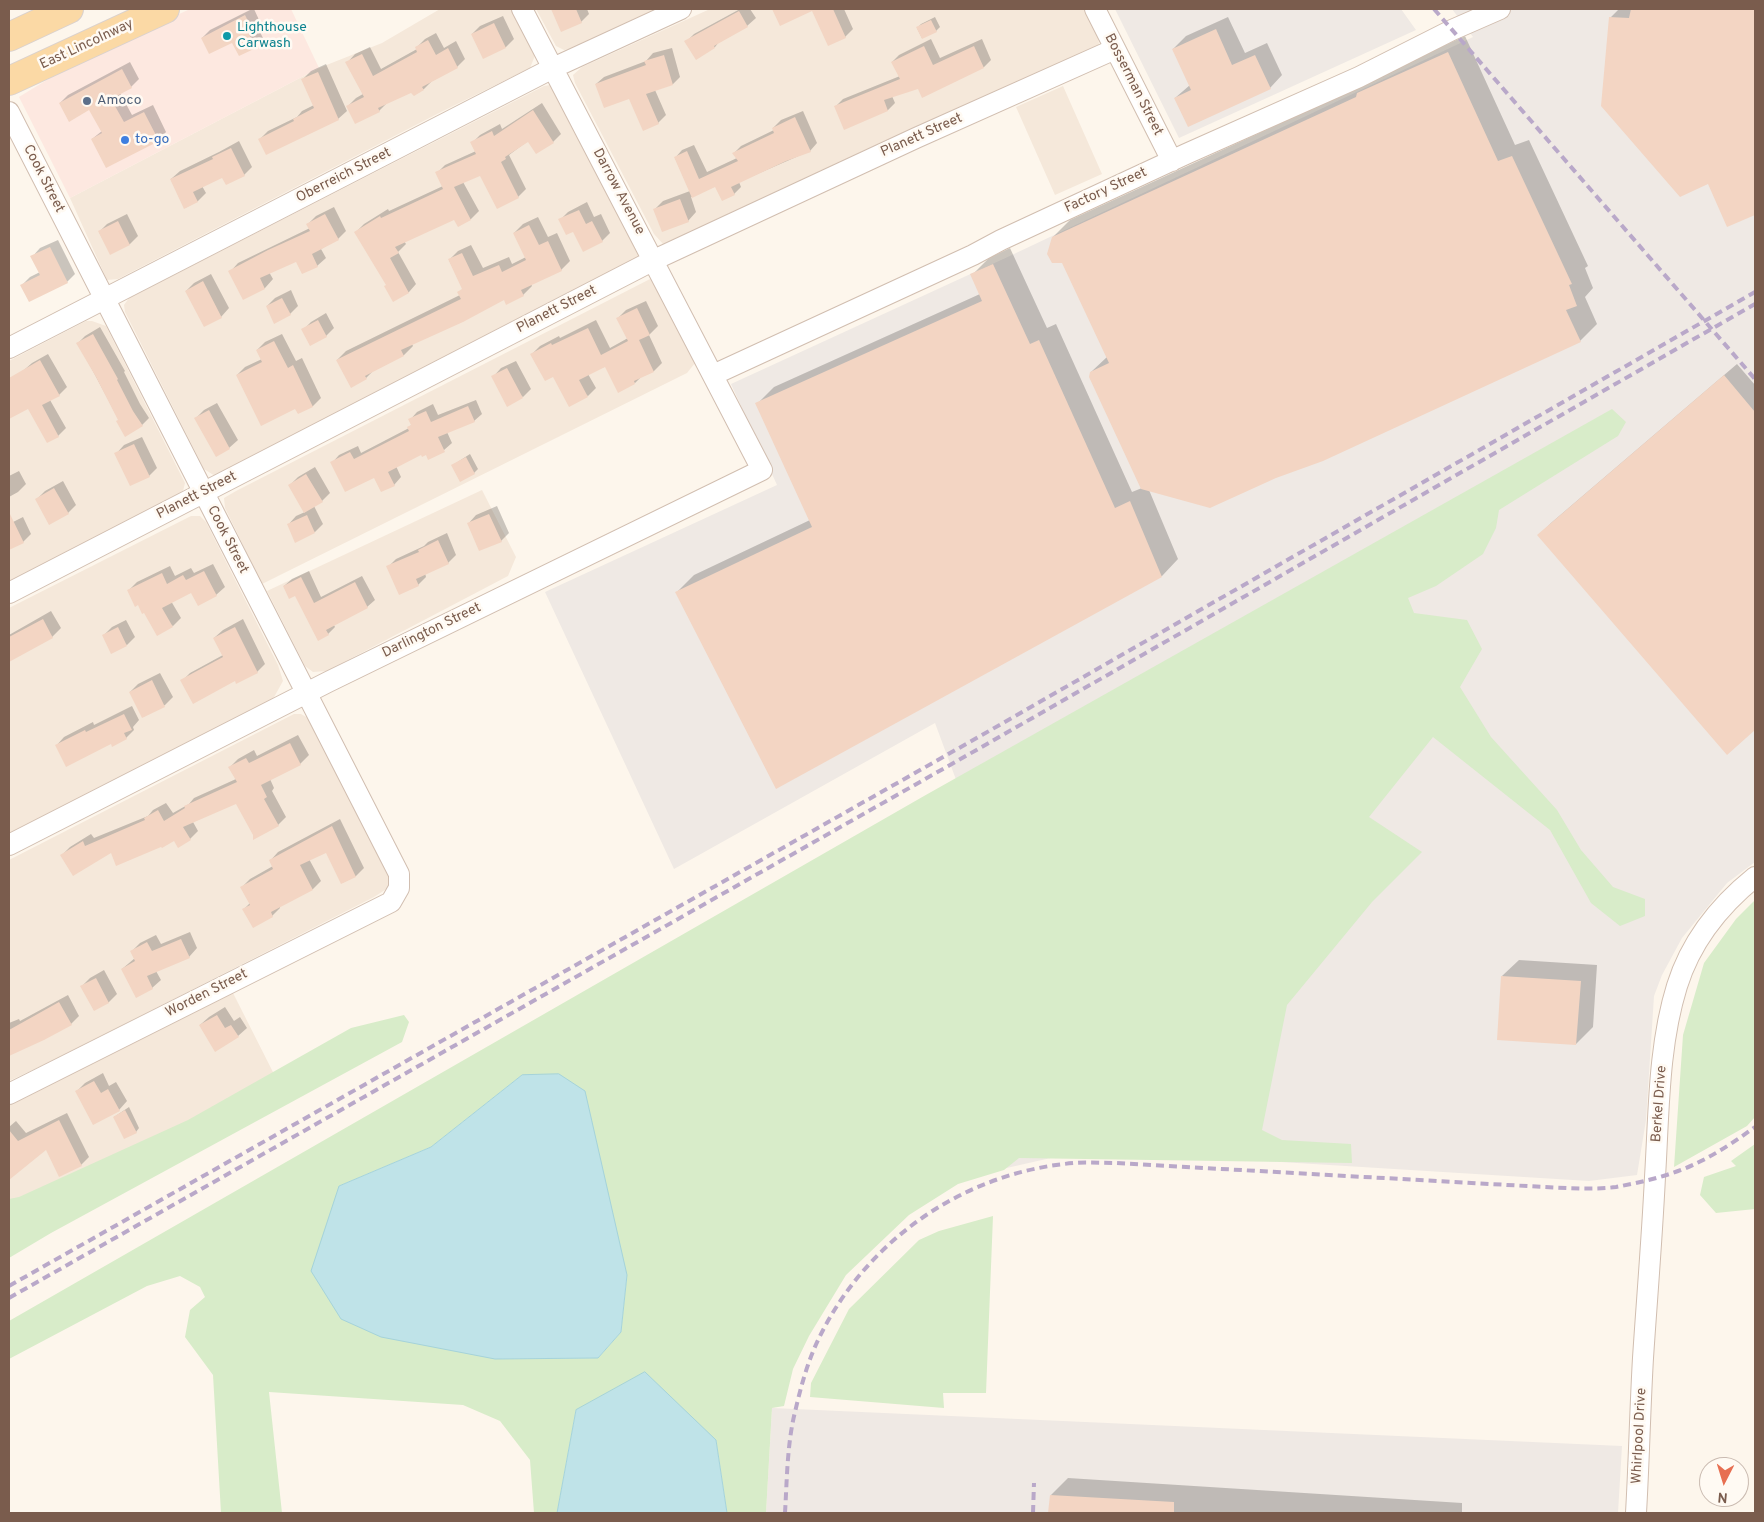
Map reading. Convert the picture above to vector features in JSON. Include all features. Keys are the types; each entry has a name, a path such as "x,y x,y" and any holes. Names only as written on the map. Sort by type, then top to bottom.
{"main road":[{"path":"9,37 69,9"},
{"name":"East Lincolnway","path":"9,81 165,9"}],"street":[{"name":"Darrow Avenue","path":"522,9 713,376"},
{"name":"Oberreich Street","path":"9,348 553,68 681,9"},
{"name":"Bosserman Street","path":"1095,9 1172,161"},
{"name":"Factory Street","path":"713,376 973,256 1001,240 1359,77 1452,30 1500,9"},
{"name":"Planett Street","path":"9,593 654,260 916,138 1115,49"},
{"name":"Cook Street","path":"9,112 399,874 399,888"},
{"name":"Darlington Street","path":"9,845 308,693 762,470 713,376"},
{"name":"Berkel Drive","path":"1643,1358 1660,1090 1667,1023 1677,985 1690,952 1711,920 1733,895 1755,877"},
{"name":"Worden Street","path":"9,1094 391,902 399,888"},
{"name":"Whirlpool Drive","path":"1636,1513 1643,1358"}],"shaded area":[{"path":"190,9 291,9 319,68 70,198 19,97 76,62"},
{"path":"440,9 513,9 536,53 530,68 118,279 107,280 70,198 319,68 382,43"},
{"path":"536,9 658,9 571,49 564,50 556,46"},
{"path":"710,9 1084,9 1098,36 1099,44 1092,52 674,241 663,244 654,234 575,83 573,75 582,67"},
{"path":"1115,9 1401,9 1416,30 1179,138"},
{"path":"1452,9 1755,9 1755,862 1727,883 1682,938 1662,975 1654,996 1646,1120 1637,1175 1589,1181 1086,1150 967,1177 958,785 935,723 674,869 545,592 777,485 731,384 1014,254 1473,37"},
{"path":"550,85 555,90 595,165 640,258 215,476 204,469 125,312 124,305 129,298 544,86"},
{"path":"1063,86 1102,174 1055,195 1016,107"},
{"path":"652,278 695,363 687,373 262,584 225,508 224,498"},
{"path":"86,321 106,326 185,483 183,491 174,498 9,583 9,361"},
{"path":"482,490 516,557 508,576 327,671 313,672 305,666 267,591"},
{"path":"191,516 200,516 206,522 278,665 283,681 273,699 9,834 9,608"},
{"path":"294,714 301,714 308,718 391,879 388,888 374,897 58,1058 9,1081 9,860"},
{"path":"232,991 279,1084 9,1221 9,1104"},
{"path":"772,1408 1622,1446 1618,1513 766,1513"}],"green space":[{"path":"1612,409 1626,422 1618,436 1499,510 1496,528 1483,554 1436,586 1408,598 1414,613 1467,620 1482,649 1460,687 1491,737 1557,810 1581,850 1613,887 1645,899 1645,916 1620,926 1591,903 1550,830 1433,737 1369,817 1422,852 1372,902 1287,1005 1262,1130 1282,1140 1351,1144 1352,1163 1019,1158 1004,1170 958,1184 909,1215 846,1275 809,1336 793,1369 784,1406 772,1408 766,1513 727,1513 716,1440 576,1410 557,1513 534,1513 530,1460 500,1421 463,1405 269,1392 282,1513 221,1513 213,1375 185,1337 190,1310 205,1297 200,1287 180,1276 147,1286 9,1359 9,1321 924,796","holes":["522,1075 627,1275 621,1332 598,1358 495,1359 339,1186 431,1147"]},
{"path":"1755,900 1755,1117 1747,1126 1674,1167 1683,1035 1704,963 1736,919"},
{"path":"404,1015 409,1022 402,1042 51,1233 9,1258 9,1199 19,1197 188,1120 351,1028"},
{"path":"1755,1144 1755,1209 1716,1213 1700,1195 1704,1177 1736,1166 1731,1161"},
{"path":"993,1216 986,1393 943,1393 944,1408 810,1397 811,1383 849,1309 919,1240 939,1231"}],"water":[{"path":"559,1074 585,1091 627,1275 621,1332 598,1358 495,1359 381,1337 341,1319 311,1271 339,1186 431,1147 522,1075"},
{"path":"645,1372 716,1440 727,1513 557,1513 576,1410"}],"building":[{"path":"551,9 576,9 582,23 561,32"},
{"path":"772,9 833,9 846,38 828,46 812,11 780,26"},
{"path":"1631,9 1755,9 1755,215 1727,227 1708,184 1680,197 1601,106 1609,17 1629,18"},
{"path":"739,11 748,27 714,46 715,48 696,60 684,41"},
{"name":"Lighthouse Carwash","path":"245,15 253,31 249,34 256,48 239,56 232,43 209,54 201,38"},
{"path":"931,20 937,32 922,39 916,27"},
{"path":"494,23 506,48 483,59 471,34"},
{"path":"1216,29 1232,65 1255,55 1271,89 1188,127 1174,98 1191,90 1172,49"},
{"path":"428,40 436,55 448,48 458,68 422,87 424,90 414,96 411,93 378,108 380,112 355,124 346,106 364,97 345,62 362,54 373,76 417,52 415,47"},
{"path":"924,46 933,65 974,46 984,68 922,98 918,89 884,100 888,111 844,130 834,106 900,79 891,62"},
{"path":"1448,52 1498,161 1512,156 1572,284 1569,285 1577,306 1566,310 1581,342 1323,461 1276,478 1210,508 1141,489 1089,377 1090,372 1109,363 1062,263 1052,263 1047,254 1052,237 1356,97 1357,93"},
{"path":"664,55 673,85 646,94 659,124 643,131 629,99 604,108 595,84 646,65 644,61"},
{"path":"122,69 132,88 111,99 124,122 144,112 159,141 106,168 91,139 102,133 89,110 69,122 59,103"},
{"path":"318,72 339,120 266,155 258,139 294,121 293,119 314,108 301,79"},
{"path":"533,110 554,143 536,154 528,142 505,157 506,159 501,162 519,198 497,209 480,176 454,187 471,220 458,227 454,220 395,247 399,253 390,258 409,293 393,302 384,286 386,285 354,232 380,216 381,218 443,189 435,172 476,154 470,142 492,131 494,136"},
{"path":"795,117 811,152 786,161 731,187 735,195 722,201 715,187 692,198 674,157 687,151 699,179 738,161 732,153 774,133 772,128"},
{"path":"231,148 245,176 226,185 222,178 193,192 198,202 184,209 170,179 213,159 212,157"},
{"path":"680,199 689,222 662,232 653,209"},
{"path":"579,210 586,224 592,221 603,242 583,252 573,232 566,235 558,219"},
{"path":"325,214 339,240 312,254 318,267 302,274 296,262 260,278 265,289 243,300 228,271 310,231 306,224"},
{"path":"118,221 130,245 110,255 98,231"},
{"path":"529,225 539,245 548,241 562,271 521,290 524,296 506,305 504,300 463,322 401,350 404,356 365,376 367,379 351,388 336,360 461,299 457,292 462,289 448,259 462,253 473,276 499,265 502,272 526,260 513,233"},
{"path":"50,247 68,283 29,302 20,285 40,275 30,256"},
{"path":"993,264 1030,344 1039,340 1115,508 1130,501 1162,577 776,789 675,592 812,527 755,403 982,301 970,274"},
{"path":"203,281 222,318 204,327 185,291"},
{"path":"282,298 291,315 274,324 266,306"},
{"path":"637,308 650,335 639,340 654,372 634,381 635,384 618,393 605,367 579,380 588,397 569,407 553,377 545,381 530,354 588,328 601,355 628,341 616,318"},
{"path":"318,320 327,337 310,346 301,329"},
{"path":"93,334 133,411 143,426 125,437 96,377 76,343"},
{"path":"274,341 288,368 293,365 313,407 298,414 295,409 261,426 236,375 262,362 256,350"},
{"path":"40,360 60,396 42,405 59,437 47,443 28,409 9,419 9,378"},
{"path":"507,368 523,398 507,407 491,376"},
{"path":"1724,375 1755,412 1755,730 1727,755 1537,535"},
{"path":"468,406 475,422 438,437 445,452 428,460 426,455 422,457 421,455 388,472 395,486 381,492 374,478 345,492 330,462 350,452 354,459 409,431 407,427 411,425 408,419 426,411 431,422"},
{"path":"209,410 230,449 216,457 194,418"},
{"path":"134,444 150,477 130,486 114,453"},
{"path":"466,457 475,474 460,482 451,465"},
{"path":"306,474 323,502 304,513 288,485"},
{"path":"54,488 69,514 49,525 35,499"},
{"path":"9,512 24,543 9,550"},
{"path":"489,514 502,542 479,551 467,523"},
{"path":"307,515 315,533 295,543 287,524"},
{"path":"438,540 449,564 416,579 419,586 399,595 386,566 419,552 418,550"},
{"path":"204,571 217,596 198,606 191,593 162,608 173,627 157,636 138,605 135,607 127,590 162,573 167,584 183,575 186,580"},
{"path":"301,577 314,603 355,582 368,608 326,630 329,635 318,641 295,596 289,599 283,586"},
{"path":"43,619 53,638 9,662 9,637"},
{"path":"118,627 127,646 111,654 102,635"},
{"path":"235,627 258,673 236,684 235,681 193,704 180,680 223,657 213,638"},
{"path":"152,680 165,707 142,718 129,692"},
{"path":"124,714 132,730 124,733 127,739 112,747 111,744 66,767 55,745"},
{"path":"290,743 301,765 261,785 267,797 264,799 279,826 253,840 253,835 236,804 183,827 191,840 178,848 174,841 162,848 116,866 111,853 73,876 60,855 83,841 85,846 145,820 144,818 158,810 164,821 185,808 184,806 237,782 228,767 246,758 249,763"},
{"path":"332,826 356,877 341,884 326,853 300,865 313,890 271,912 273,917 253,928 242,909 250,905 240,887 273,869 269,860"},
{"path":"181,939 190,958 147,976 153,989 136,998 121,969 135,961 130,951 147,942 152,951"},
{"path":"1501,976 1581,981 1576,1045 1497,1040"},
{"path":"96,978 109,1003 94,1011 80,986"},
{"path":"59,1002 72,1025 9,1056 9,1030"},
{"path":"217,1015 225,1028 231,1025 239,1037 215,1052 199,1025"},
{"path":"94,1081 101,1093 108,1089 120,1111 93,1125 75,1091"},
{"path":"125,1110 137,1133 124,1139 113,1117"},
{"path":"59,1120 82,1166 59,1177 46,1150 9,1180 9,1130 18,1141"},
{"path":"1050,1495 1174,1502 1174,1513 1048,1513"}],"railway":[{"path":"1434,9 1755,379"},
{"path":"9,1286 982,735 1755,292"},
{"path":"9,1298 987,744 1755,304"},
{"path":"785,1513 790,1437 800,1393 808,1364 816,1345 840,1301 865,1269 893,1241 924,1216 958,1196 995,1180 1034,1169 1074,1163 1115,1163 1544,1187 1607,1188 1668,1175 1688,1167 1720,1151 1755,1127"},
{"path":"1033,1513 1034,1483"}],"place":[{"name":"Lighthouse Carwash","path":"227,36"},
{"name":"Amoco","path":"87,101"},
{"name":"to-go","path":"125,140"}]}
